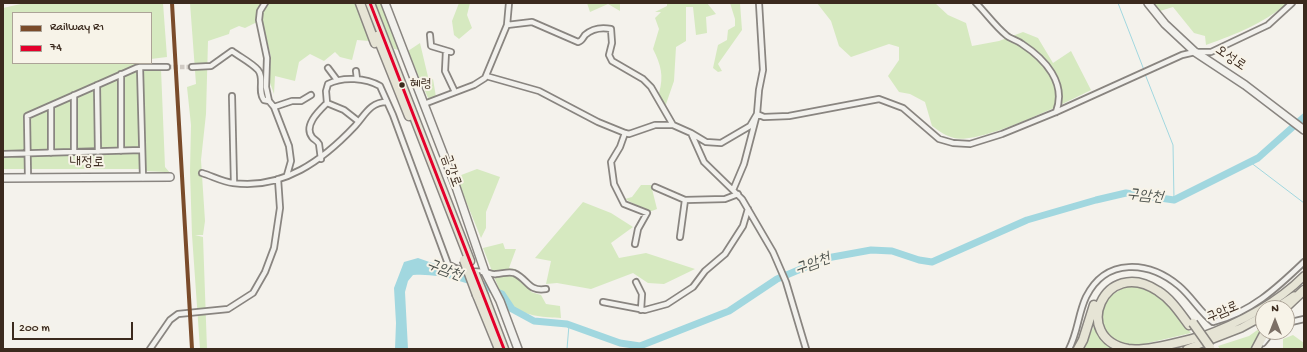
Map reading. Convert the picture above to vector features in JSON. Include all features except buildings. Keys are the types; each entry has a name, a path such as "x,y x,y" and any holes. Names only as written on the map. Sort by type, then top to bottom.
{"highway":[{"path":"360,3 385,68 396,85"},
{"name":"금강로","path":"364,3 490,322"},
{"name":"금강로","path":"370,3 467,261"},
{"path":"1078,349 1083,340 1098,297 1104,288 1117,280 1142,279 1158,286 1169,295 1209,348"},
{"path":"1191,324 1169,300 1158,291 1146,285 1134,283 1114,286 1105,293 1100,301 1097,314 1098,325 1105,336 1114,343 1129,349 1162,345 1201,337"},
{"path":"1293,300 1304,289"},
{"path":"490,322 498,349"},
{"path":"490,322 505,349"},
{"path":"1256,349 1261,340"}],"main road":[{"name":"구암로","path":"1166,349 1201,337 1247,317 1293,287 1304,276"},
{"path":"1288,300 1304,289"},
{"name":"구암로","path":"1187,349 1241,328 1255,320"}],"street":[{"path":"265,3 260,11 259,20 267,58 266,87 269,101 274,107 289,146 291,161 287,175"},
{"path":"385,3 424,104 485,272 491,280 518,349"},
{"path":"424,104 479,82 486,76 507,25 509,3"},
{"path":"733,190 744,164 757,114 764,50 759,3"},
{"path":"976,3 1006,36 1022,44 1038,57 1055,76 1058,84 1059,103 1056,112"},
{"path":"757,114 764,117 789,116 878,100 903,108 939,139 952,143 970,144 1002,134 1056,112 1150,68 1195,52 1211,52 1268,26 1292,3"},
{"name":"오성로","path":"1150,4 1165,24 1195,52 1245,85 1302,128"},
{"path":"507,25 532,22 578,42 581,41 587,34 600,27 611,29 612,43 609,55 612,61 643,79 651,87 672,125"},
{"path":"430,35 431,46 449,51 445,70 455,92"},
{"path":"192,67 211,66 232,51 258,70 260,78 260,93 264,100 269,101"},
{"path":"140,67 143,178"},
{"path":"28,178 28,116 121,74 140,67 167,68"},
{"path":"328,68 337,80"},
{"path":"356,71 357,79"},
{"path":"121,74 121,151"},
{"path":"486,76 539,91 598,122 625,133 634,133 654,125 672,125 691,133 706,142 721,142 750,126 757,114"},
{"path":"328,104 327,86 337,80 357,79 380,86 448,264 453,268 485,272 494,275 507,272 514,273 531,288 540,290 546,289"},
{"path":"97,85 98,152"},
{"path":"274,107 292,101 300,101 311,95"},
{"path":"74,96 74,152"},
{"path":"232,96 234,183"},
{"path":"202,173 234,183 256,184 297,173 321,159 373,105 387,102"},
{"path":"328,104 344,110 358,121"},
{"path":"321,159 319,144 312,138 310,128 316,114 328,104"},
{"path":"51,106 51,153"},
{"path":"625,133 620,147 611,162 612,174 624,204 647,213 638,229 635,244"},
{"path":"691,133 704,162 738,194 769,245 786,282 806,349"},
{"path":"3,154 142,150"},
{"name":"내정로","path":"3,178 170,177"},
{"path":"150,349 170,320 178,314 228,310 253,293 266,272 274,248 280,208 278,179"},
{"path":"655,187 685,200 725,199 738,194"},
{"path":"680,237 685,200"},
{"path":"603,302 641,310 668,304 693,287 705,271 725,254 743,226 748,209"},
{"path":"1069,349 1074,340 1080,312 1096,281 1108,273 1121,268 1135,266 1161,274 1179,287 1203,315 1213,322 1240,314 1254,305 1304,262"},
{"path":"636,282 642,294 641,310"},
{"path":"1260,349 1265,340"}],"green space":[{"path":"25,3 163,3 167,57 152,59 152,12 12,12 12,64 142,64 142,71 143,69 161,69 165,167 171,174 147,171 145,169 3,169 3,8"},
{"path":"190,3 355,3 369,41 357,40 352,60 340,57 335,52 324,61 310,54 299,62 295,81 275,76 274,94 269,80 271,57 263,24 255,23 245,28 239,26 230,30 229,34 208,41 206,114 201,160 205,221 203,235 195,235 203,237 207,349 200,349 192,235 190,171 191,125 187,87 196,84"},
{"path":"373,3 382,3 400,50 394,49"},
{"path":"459,3 470,3 467,15 472,28 459,39 454,35 452,21"},
{"path":"587,3 620,3 620,11 608,4 590,12"},
{"path":"667,3 707,3 716,14 706,17 707,33 696,35 693,7 686,7 686,41 676,47 674,81 665,107 659,93 661,87 661,71 653,49 659,29 655,18 661,12 655,12 667,6"},
{"path":"730,3 740,3 742,30 718,64 722,71 718,72 713,68 718,45 727,40 728,30 735,26 735,19"},
{"path":"817,3 935,3 948,15 966,23 972,46 999,41 1023,32 1038,38 1053,63 1071,51 1091,90 1022,122 983,135 966,138 954,138 932,126 925,102 910,94 899,92 888,76 899,60 899,47 889,44 851,57 839,46 831,21"},
{"path":"1288,3 1278,11 1249,28 1206,45 1205,36 1194,33 1173,7 1160,11 1154,4"},
{"path":"420,43 429,81 433,79 436,97 428,98 408,51"},
{"path":"477,169 500,177 486,212 486,228 481,238 456,177"},
{"path":"641,185 651,185 657,209 649,212 625,199 632,197"},
{"path":"583,202 611,213 633,227 611,243 619,258 646,253 695,269 664,284 648,283 633,273 591,289 557,283 546,284 551,261 535,258"},
{"path":"503,243 505,249 516,249 509,268 515,269 532,283 531,292 541,295 546,304 560,306 561,318 536,316 518,310 509,302 499,289 483,248"},
{"path":"1126,286 1140,287 1159,294 1174,310 1191,333 1131,347 1114,340 1104,331 1100,311 1109,297"},
{"path":"1095,324 1103,339 1121,349 1083,349"},
{"path":"1255,332 1255,340 1256,340 1252,349 1220,349 1218,346 1249,336"},
{"path":"1295,336 1304,343 1304,349 1283,349 1283,340 1295,340"}],"water":[{"path":"418,258 489,283 493,293 464,282 444,277 413,275 408,281 405,292 408,349 395,349 396,323 394,288 404,262"}],"waterway":[{"path":"1118,3 1144,70"},
{"path":"1145,74 1173,145 1174,200"},
{"name":"구암천","path":"492,290 502,294 512,309 534,321 567,324 620,343 640,346 729,311 777,279 827,258 871,250 892,251 919,260 932,262 1027,220 1096,200 1126,193 1174,200 1258,158 1304,117"},
{"path":"1250,162 1304,203"},
{"path":"567,349 569,325"},
{"name":"구암천","path":"642,345 644,349"}],"tunnel":[{"path":"167,67 192,67"}],"rail line":[{"name":"R1","path":"172,3 192,349"}],"transit line":[{"name":"74","path":"370,3 504,349"}],"place":[{"name":"혜령","path":"402,85"}]}
